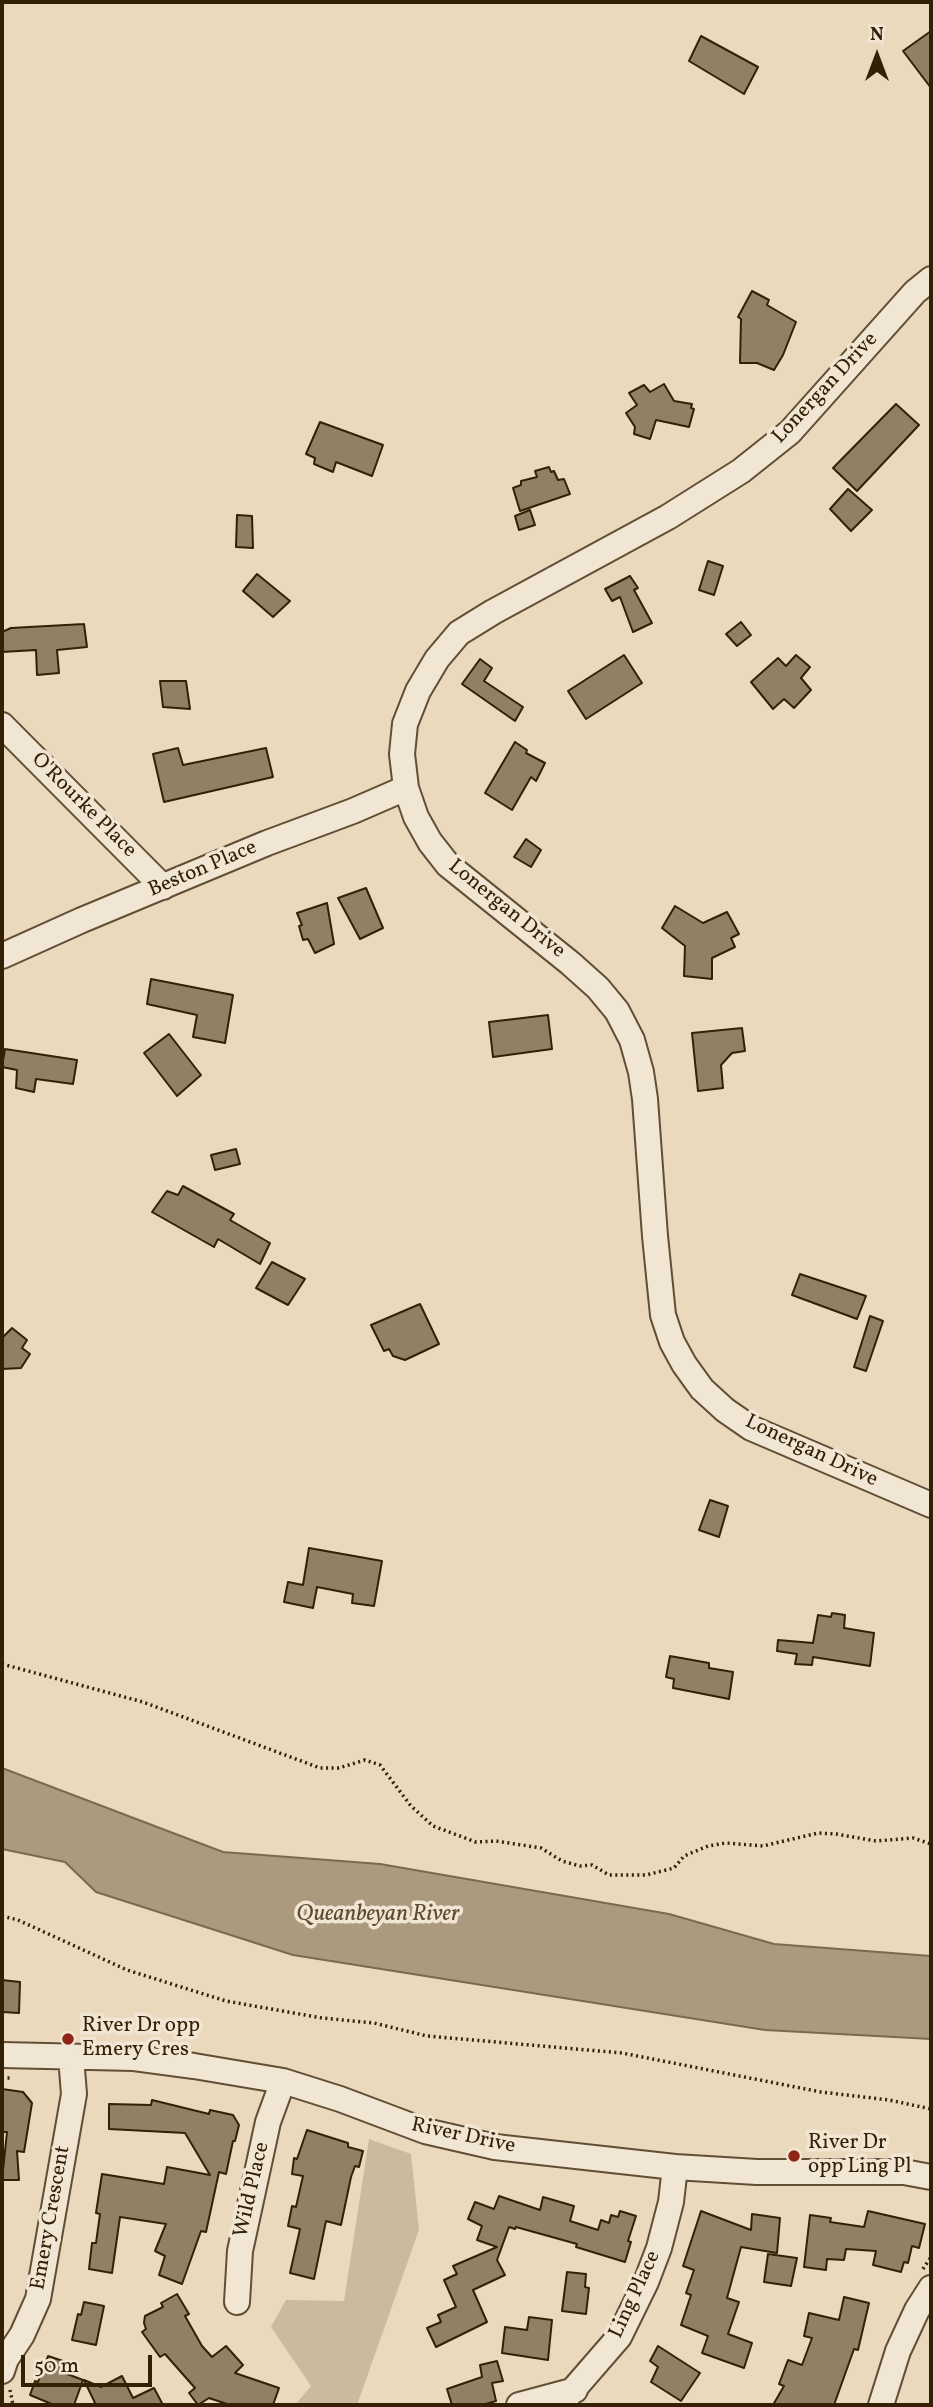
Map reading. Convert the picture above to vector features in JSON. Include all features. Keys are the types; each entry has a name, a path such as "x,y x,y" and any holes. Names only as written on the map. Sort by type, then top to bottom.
{"street":[{"name":"Lonergan Drive","path":"931,279 915,292 790,432 741,471 668,517 493,612 460,634 437,659 418,691 405,724 402,754 406,788 416,817 430,842 448,865 598,988 617,1011 632,1040 645,1099 663,1315 672,1342 696,1381 725,1410 751,1427 931,1505"},
{"name":"O'Rourke Place","path":"2,725 163,887"},
{"name":"Beston Place","path":"2,956 267,843 354,811 406,788"},
{"name":"River Drive","path":"2,2055 134,2059 283,2081 340,2099 395,2121 495,2147 675,2167 757,2172 904,2172 931,2177"},
{"name":"Emery Crescent","path":"2,2371 38,2299 74,2094 71,2057"},
{"name":"Wild Place","path":"237,2302 240,2251 268,2122 283,2081"},
{"name":"Ling Place","path":"567,2398 619,2337 646,2282 659,2248 671,2202 675,2167"},
{"path":"881,2405 898,2351 917,2310 931,2288"},
{"path":"519,2405 567,2398"}],"path":[{"path":"2,1664 144,1702 314,1766 339,1768 365,1760 380,1765 411,1806 433,1826 476,1842 496,1841 541,1848 562,1861 580,1866 592,1865 609,1875 646,1875 674,1868 684,1856 708,1846 726,1843 764,1846 818,1833 876,1841 913,1838 931,1844"},
{"path":"2,1916 18,1920 127,1970 226,2001 322,2018 374,2023 427,2036 622,2053 821,2092 889,2100 931,2109"}],"shaded area":[{"path":"369,2139 411,2154 419,2230 357,2405 295,2405 311,2386 271,2327 286,2300 344,2301"}],"water":[{"name":"Queanbeyan River","path":"2,1768 223,1852 380,1864 669,1914 774,1944 931,1956 931,2039 765,2030 293,1955 96,1892 65,1862 2,1849"}],"building":[{"path":"931,31 931,88 903,51"},
{"path":"701,36 758,67 744,94 689,61"},
{"path":"752,291 769,300 767,305 796,322 774,370 757,363 740,363 741,319 738,317"},
{"path":"664,384 674,401 692,404 691,408 694,409 689,427 656,420 650,439 634,434 635,427 626,413 637,405 629,393 644,385 650,392"},
{"path":"896,404 919,425 857,491 833,468"},
{"path":"320,422 383,445 372,476 336,462 333,472 314,464 315,458 306,454"},
{"path":"549,467 558,480 564,479 570,494 520,511 513,488 521,485 521,481 537,477 535,471"},
{"path":"848,489 872,510 851,531 830,509"},
{"path":"530,510 535,525 519,530 515,516"},
{"path":"237,515 252,516 253,548 236,547"},
{"path":"708,561 723,566 714,595 699,590"},
{"path":"257,574 290,601 273,617 243,591"},
{"path":"630,576 638,588 634,590 652,623 633,632 620,597 612,601 605,589"},
{"path":"741,622 751,635 737,646 726,634"},
{"path":"84,624 87,647 57,650 59,673 37,675 36,650 2,652 2,632 11,628"},
{"path":"624,655 642,683 586,719 568,691"},
{"path":"796,655 810,667 801,678 811,690 794,708 784,699 773,709 751,682 778,658 786,666"},
{"path":"480,659 492,668 484,681 523,707 515,721 462,684"},
{"path":"160,681 186,681 190,709 163,707"},
{"path":"515,742 527,750 526,753 545,763 536,781 531,777 512,810 485,793"},
{"path":"178,748 183,765 266,748 273,777 164,802 153,754"},
{"path":"526,839 541,850 531,867 514,857"},
{"path":"366,888 383,928 360,939 338,898"},
{"path":"327,903 334,944 315,953 308,939 303,940 299,926 302,925 297,913"},
{"path":"675,906 703,923 727,912 739,934 731,938 735,947 712,958 712,979 684,976 685,946 662,928"},
{"path":"151,979 233,995 225,1043 193,1037 197,1015 147,1004"},
{"path":"548,1015 552,1049 493,1057 489,1022"},
{"path":"742,1028 745,1051 732,1053 721,1065 723,1088 698,1091 692,1033"},
{"path":"169,1034 201,1075 177,1096 144,1053"},
{"path":"5,1049 77,1060 73,1084 36,1079 34,1092 16,1088 17,1070 2,1067"},
{"path":"236,1149 240,1164 215,1170 211,1155"},
{"path":"183,1186 234,1214 230,1220 270,1243 260,1264 218,1239 214,1247 152,1212 167,1191 178,1195"},
{"path":"272,1262 305,1279 288,1305 256,1288"},
{"path":"800,1274 866,1296 857,1319 792,1295"},
{"path":"420,1304 439,1344 405,1360 393,1356 389,1349 384,1351 371,1325"},
{"path":"870,1316 883,1321 866,1371 854,1367"},
{"path":"12,1328 27,1340 22,1348 30,1354 21,1368 2,1369 2,1338"},
{"path":"710,1500 728,1506 719,1537 699,1530"},
{"path":"309,1548 382,1561 374,1606 352,1603 353,1594 317,1587 313,1608 284,1602 288,1582 303,1585"},
{"path":"832,1613 845,1615 844,1628 874,1633 870,1666 813,1657 812,1665 795,1664 797,1654 777,1651 778,1640 813,1643 818,1615 831,1617"},
{"path":"670,1656 709,1663 709,1668 733,1672 729,1699 673,1688 674,1679 666,1677"},
{"path":"2,1980 20,1982 19,2013 2,2012"},
{"path":"2,2089 23,2092 32,2103 24,2152 17,2151 19,2180 2,2180 7,2132 2,2132"},
{"path":"152,2100 209,2114 210,2110 233,2115 239,2125 226,2174 219,2172 206,2232 201,2231 182,2284 159,2275 165,2256 155,2251 166,2224 120,2217 112,2273 89,2269 92,2243 96,2243 100,2214 96,2213 102,2174 164,2184 167,2167 210,2175 185,2133 109,2129 109,2104 151,2105"},
{"path":"307,2130 348,2143 348,2147 363,2151 359,2167 355,2166 351,2177 341,2225 326,2221 314,2279 290,2273 300,2229 288,2226 292,2206 296,2207 303,2176 292,2174 294,2158 297,2159"},
{"path":"499,2196 540,2210 543,2197 574,2206 570,2221 598,2230 601,2220 609,2223 611,2215 618,2217 620,2211 636,2216 625,2262 576,2247 577,2244 509,2227 497,2260 505,2275 473,2290 487,2322 436,2347 427,2328 441,2322 438,2315 456,2307 444,2280 457,2274 453,2266 497,2247 477,2240 482,2226 468,2219 475,2202 494,2209"},
{"path":"701,2211 751,2230 752,2214 780,2218 777,2253 741,2247 727,2298 739,2302 728,2334 752,2343 744,2368 702,2353 708,2336 681,2325 691,2295 686,2293 694,2270 683,2266"},
{"path":"868,2211 925,2224 919,2248 912,2246 908,2263 904,2262 901,2272 873,2265 876,2251 846,2249 844,2260 827,2259 826,2270 804,2267 810,2215 831,2218 830,2222 864,2227"},
{"path":"768,2254 797,2258 791,2286 764,2282"},
{"path":"567,2272 586,2274 585,2287 589,2288 586,2314 562,2311"},
{"path":"177,2294 189,2314 185,2316 202,2346 212,2357 226,2346 243,2365 235,2373 279,2388 273,2405 230,2405 209,2398 198,2405 189,2393 195,2388 165,2354 160,2357 142,2332 146,2329 145,2316 163,2307 161,2303"},
{"path":"844,2297 869,2303 858,2350 854,2349 834,2405 773,2405 784,2386 779,2384 788,2360 802,2365 812,2338 804,2336 809,2313 839,2320"},
{"path":"84,2302 104,2306 96,2345 72,2340 78,2314 81,2315"},
{"path":"529,2317 552,2320 548,2360 502,2353 505,2327 527,2330"},
{"path":"658,2346 700,2373 681,2401 651,2382 658,2367 650,2361"},
{"path":"48,2356 66,2362 63,2367 68,2370 67,2374 83,2380 74,2405 54,2405 30,2395"},
{"path":"497,2361 503,2381 492,2383 496,2401 482,2405 452,2405 447,2389 482,2377 480,2365"},
{"path":"122,2376 133,2398 154,2388 163,2405 96,2405 84,2380 101,2387"}],"place":[{"name":"River Dr opp Emery Cres","path":"68,2039"},
{"name":"River Dr opp Ling Pl","path":"794,2156"}]}
